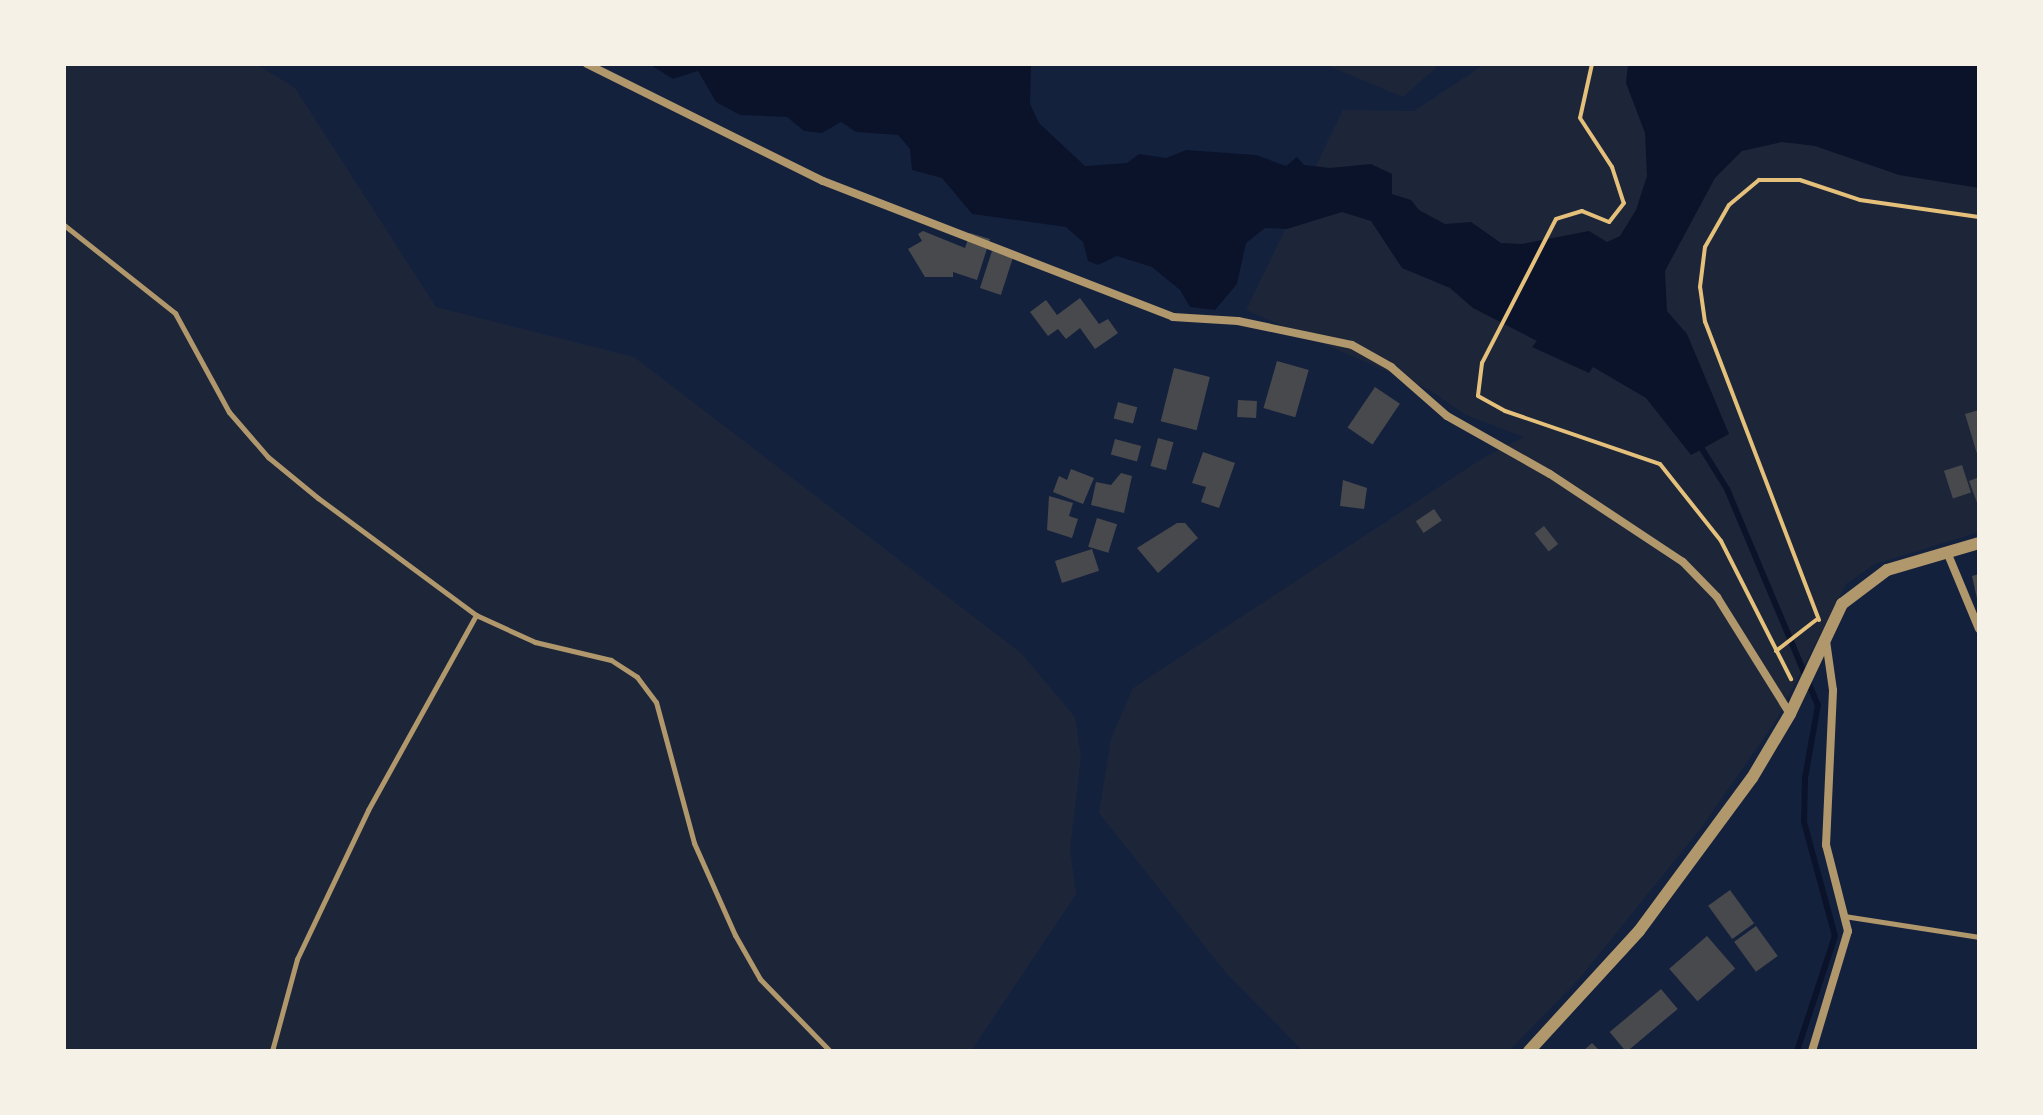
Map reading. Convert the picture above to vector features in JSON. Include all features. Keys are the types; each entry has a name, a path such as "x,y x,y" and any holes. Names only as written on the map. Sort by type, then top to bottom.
{"street":[{"path":"587,64 823,181 1173,317 1238,321 1352,345 1391,367 1447,416 1550,474 1683,562 1717,597 1790,714"},
{"path":"1529,1051 1639,931 1752,778 1790,714 1842,604 1868,581 1979,543"},
{"path":"1947,552 1979,629"},
{"path":"1812,1051 1848,931 1826,845 1833,690 1826,640"}],"lane":[{"path":"64,225 175,313 229,412 268,457 476,615 535,642 611,660 637,677 656,702 694,843 735,935 760,979 830,1051"},
{"path":"272,1051 297,959 316,918 368,810 476,615"},
{"path":"1844,916 1979,937"}],"path":[{"path":"1592,64 1580,118 1612,167 1624,203 1609,222 1582,211 1556,219 1482,363 1478,396 1505,411 1660,464 1721,541 1798,694"},
{"path":"1826,640 1705,322 1700,287 1705,247 1729,205 1759,180 1800,180 1860,200 1979,217"},
{"path":"1776,651 1818,619"}],"shaded area":[{"path":"64,64 256,64 295,88 436,307 634,357 1021,653 1075,717 1081,757 1070,849 1076,894 971,1051 64,1051"},
{"path":"649,64 1031,64 1030,104 1039,123 1085,166 1127,163 1139,154 1166,158 1186,150 1256,155 1286,166 1297,157 1304,165 1330,168 1371,164 1392,174 1392,194 1411,200 1419,210 1445,224 1471,222 1501,243 1522,244 1589,231 1607,242 1620,236 1636,210 1647,176 1645,133 1626,83 1628,64 1979,64 1979,188 1899,175 1815,146 1782,142 1742,151 1715,178 1665,271 1667,311 1687,334 1729,434 1691,455 1646,398 1593,367 1589,373 1532,347 1537,341 1473,308 1450,288 1402,268 1371,221 1342,212 1287,229 1265,228 1246,243 1237,284 1215,310 1190,307 1180,290 1152,267 1117,256 1098,265 1088,261 1083,242 1066,227 972,214 942,178 912,170 910,149 898,135 856,132 841,122 822,133 804,131 787,117 740,115 716,102 698,71 673,79"},
{"path":"1324,64 1440,64 1403,97"},
{"path":"1485,64 1979,64 1979,532 1875,564 1846,584 1775,722 1701,828 1579,979 1509,1051 1303,1051 1227,974 1099,813 1111,738 1133,688 1483,458 1524,437 1466,415 1428,389 1246,310 1343,110 1414,111"}],"building":[{"path":"923,231 965,248 970,233 990,239 977,280 953,272 953,277 925,277 908,249 922,241 918,234"},
{"path":"992,251 1013,258 1001,295 980,288"},
{"path":"1080,298 1099,324 1108,319 1118,333 1095,349 1080,328 1066,339 1058,329 1048,336 1030,312 1046,300 1057,315"},
{"path":"1277,361 1309,370 1295,417 1263,408"},
{"path":"1174,368 1210,377 1197,430 1161,421"},
{"path":"1375,387 1400,404 1372,444 1348,428"},
{"path":"1238,400 1257,401 1256,418 1237,417"},
{"path":"1118,402 1137,407 1133,424 1114,418"},
{"path":"1979,410 1979,456 1978,457 1965,414"},
{"path":"1158,438 1173,442 1166,470 1150,466"},
{"path":"1115,439 1141,446 1137,461 1111,454"},
{"path":"1203,452 1235,463 1219,508 1201,502 1206,487 1192,483"},
{"path":"1962,465 1971,493 1953,498 1944,471"},
{"path":"1071,469 1094,478 1083,504 1053,492 1059,476 1067,480"},
{"path":"1121,473 1132,476 1124,513 1091,505 1096,482 1111,485"},
{"path":"1979,477 1979,508 1969,481"},
{"path":"1343,480 1367,488 1364,509 1340,506"},
{"path":"1049,496 1073,503 1069,516 1078,519 1072,538 1047,530"},
{"path":"1434,509 1442,521 1424,533 1416,521"},
{"path":"1097,518 1117,524 1108,553 1088,547"},
{"path":"1177,523 1185,523 1198,538 1158,573 1137,548"},
{"path":"1544,526 1558,544 1549,552 1535,533"},
{"path":"1092,549 1099,571 1062,583 1055,561"},
{"path":"1979,574 1979,603 1978,603 1972,576"},
{"path":"1730,890 1754,923 1732,939 1708,906"},
{"path":"1756,926 1778,956 1756,972 1734,942"},
{"path":"1707,936 1735,968 1697,1001 1669,969"},
{"path":"1661,989 1678,1009 1628,1051 1610,1032"},
{"path":"1592,1043 1600,1051 1583,1051"}],"waterway":[{"path":"1699,444 1727,489 1818,705 1805,778 1804,822 1835,936 1797,1051"}]}
